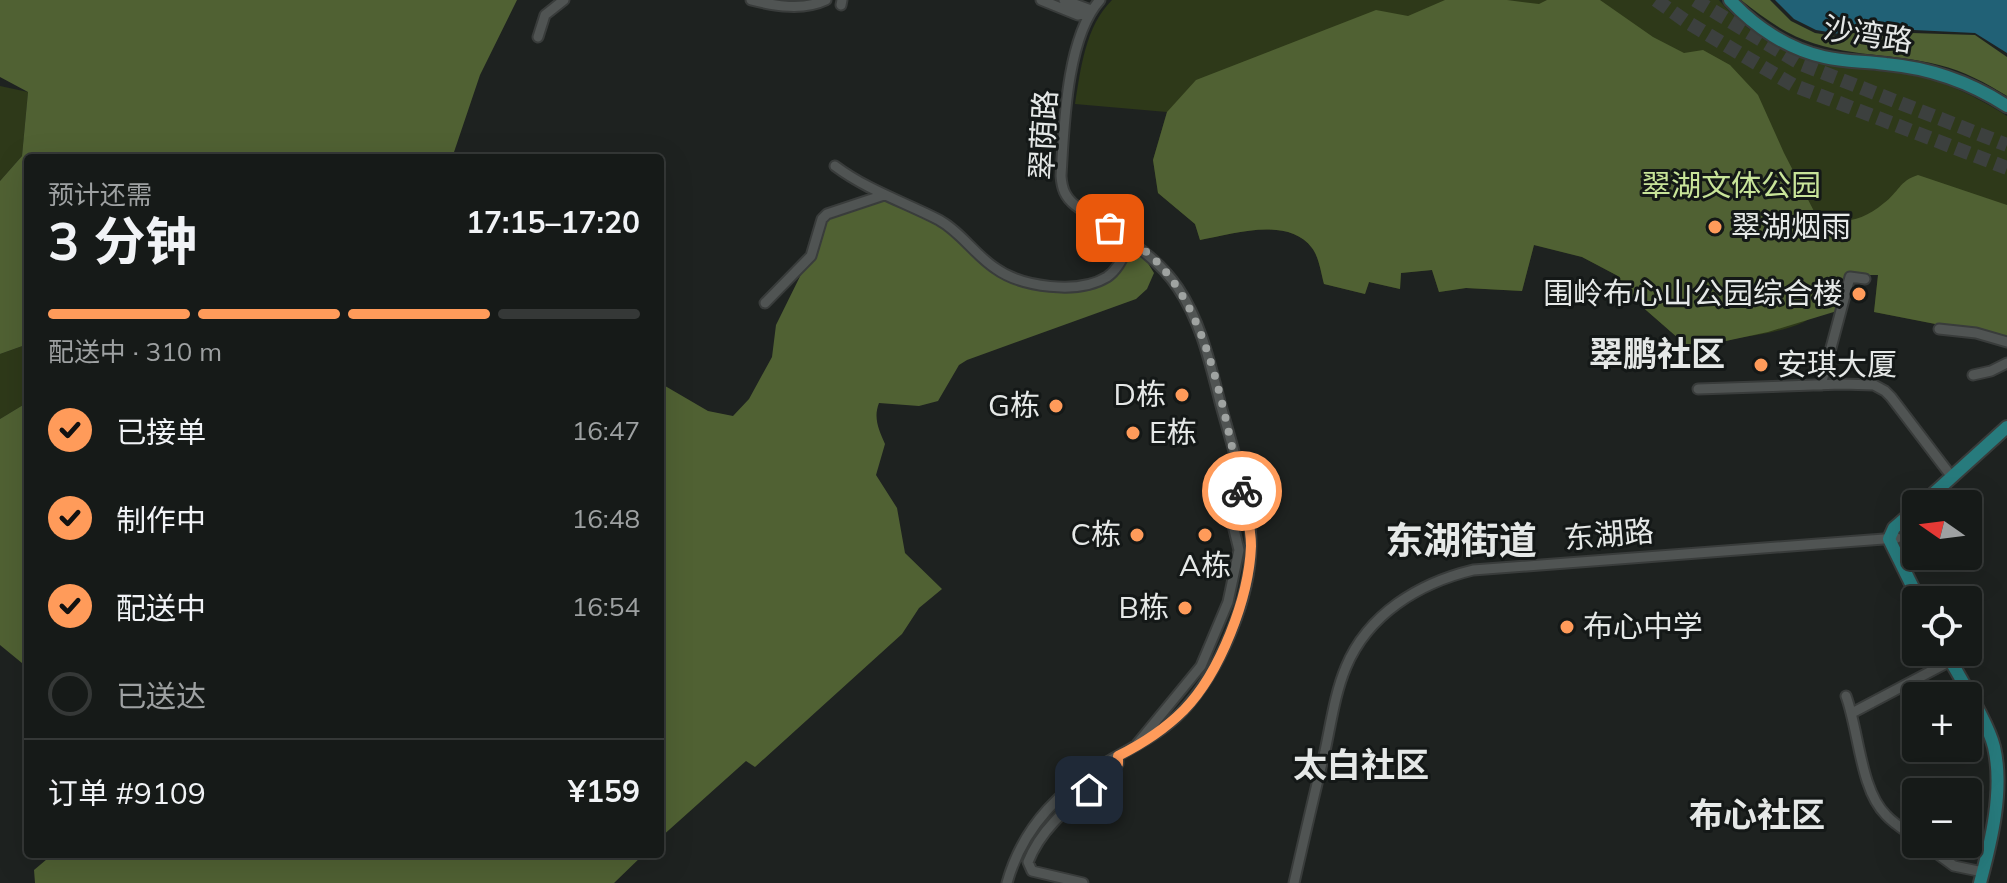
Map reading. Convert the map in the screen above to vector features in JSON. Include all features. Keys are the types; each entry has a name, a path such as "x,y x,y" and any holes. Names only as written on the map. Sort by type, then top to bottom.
{"main road":[{"name":"沙湾路","path":"1730,0 1751,21 1805,51 1825,58 1934,72 1980,90 2007,106"},
{"path":"1938,490 2007,427"},
{"path":"1947,490 2007,436"},
{"path":"1902,521 1894,528 1893,538 1913,586"},
{"path":"1893,538 1902,530"},
{"path":"1893,538 1920,586"},
{"path":"1958,666 2001,751 1983,879"}],"street":[{"path":"538,37 545,15 564,0"},
{"path":"751,0 797,7 813,6 826,0"},
{"path":"1041,0 1078,15 1091,10"},
{"path":"1064,0 1091,10"},
{"name":"翠荫路","path":"1007,883 1019,849 1040,817 1069,788 1157,734 1187,707 1226,644 1246,580 1251,542 1245,502 1201,335 1178,288 1149,254 1075,205 1066,198 1062,188 1066,103 1075,57 1091,10 1100,0"},
{"path":"835,166 851,178 951,228 993,268 1008,277 1040,286 1055,287 1104,278 1117,268 1131,242"},
{"path":"765,303 811,256 822,219 827,214 884,195"},
{"path":"1821,385 1850,277 1865,279"},
{"path":"1939,329 1976,333 2007,342"},
{"path":"1973,375 2007,363"},
{"path":"1698,389 1874,385 1885,391 1952,477"},
{"path":"1135,747 1192,680 1209,651 1225,611 1239,550 1222,480"},
{"name":"东湖路","path":"1294,883 1346,666 1373,626 1407,596 1473,570 1893,538"},
{"path":"1852,713 1934,666"},
{"path":"1846,696 1865,777 1884,814 1902,828"},
{"path":"1083,883 1032,871 1028,862 1044,832 1077,799 1114,769 1118,756"},
{"path":"1943,858 1983,879"}],"green space":[{"path":"0,0 517,0 480,75 453,154 24,154 24,345 0,354 0,181 22,156 28,92 0,77"},
{"name":"翠湖文体公园","path":"1112,0 1719,0 1767,42 1796,56 1827,65 1923,77 1945,84 2007,116 2007,338 1874,312 1878,275 1846,275 1820,308 1804,322 1777,331 1721,342 1694,352 1631,297 1618,276 1582,257 1534,245 1522,291 1466,288 1439,292 1432,270 1401,273 1400,289 1369,282 1365,294 1324,284 1312,248 1302,238 1289,232 1244,231 1200,240 1195,224 1158,193 1153,160 1167,112 1075,104 1090,35"},
{"name":"翠湖文体公园","path":"1445,0 1507,0 1539,4 1547,0 1600,0 1653,37 1684,53 1703,50 1730,65 1758,95 1818,219 1845,221 1860,217 1876,209 1907,180 1918,175 2007,205 2007,338 1874,312 1878,275 1846,275 1837,311 1768,332 1707,345 1694,352 1631,297 1618,276 1582,257 1534,245 1522,291 1466,288 1439,292 1432,270 1401,273 1400,289 1369,282 1365,294 1324,284 1312,248 1302,238 1289,232 1244,231 1200,240 1195,224 1158,193 1153,160 1167,112 1196,80 1376,10 1408,16"},
{"path":"1741,0 1770,0 1791,21 1815,33 1841,37 1860,31 1901,40 1912,33 1975,35 2007,57 2007,96 1948,68 1843,50 1805,40 1775,25"},
{"path":"0,86 28,92 22,156 0,181"},
{"path":"884,195 939,220 993,268 1055,287 1104,278 1130,249 1146,260 1154,273 1147,289 1136,299 967,360 959,365 938,401 919,406 879,403 877,419 885,444 876,475 897,508 905,553 942,589 919,608 902,634 755,767 746,761 664,834 664,385 708,411 733,416 749,399 772,357 776,325 815,246 822,219"},
{"path":"24,345 24,404 0,419 0,354"},
{"path":"24,404 24,665 0,645 0,419"},
{"path":"48,858 640,858 614,883 35,883 34,870"}],"water":[{"path":"1775,0 2007,0 2007,53 1975,33 1914,30 1900,37 1855,27 1840,34 1816,30 1794,19"}],"tunnel":[{"path":"1656,0 1793,85 2007,168"},
{"path":"1695,0 1801,64 2007,145"}],"way so far":[{"path":"1110,228 1149,254 1178,288 1190,308 1208,356 1242,491"}],"place":[{"name":"翠湖烟雨","path":"1715,227"},
{"name":"围岭布心山公园综合楼","path":"1859,294"},
{"name":"安琪大厦","path":"1761,365"},
{"name":"D栋","path":"1182,395"},
{"name":"G栋","path":"1056,406"},
{"name":"E栋","path":"1133,433"},
{"name":"C栋","path":"1137,535"},
{"name":"A栋","path":"1205,535"},
{"name":"B栋","path":"1185,608"},
{"name":"布心中学","path":"1567,627"}],"district":[{"name":"翠鹏社区","path":"1657,354"},
{"name":"东湖街道","path":"1461,541"},
{"name":"太白社区","path":"1361,765"},
{"name":"布心社区","path":"1757,815"}],"route":[{"path":"1089,790 1114,769 1118,756 1157,734 1187,707 1219,658 1240,603 1250,558 1249,523 1242,491"}]}
